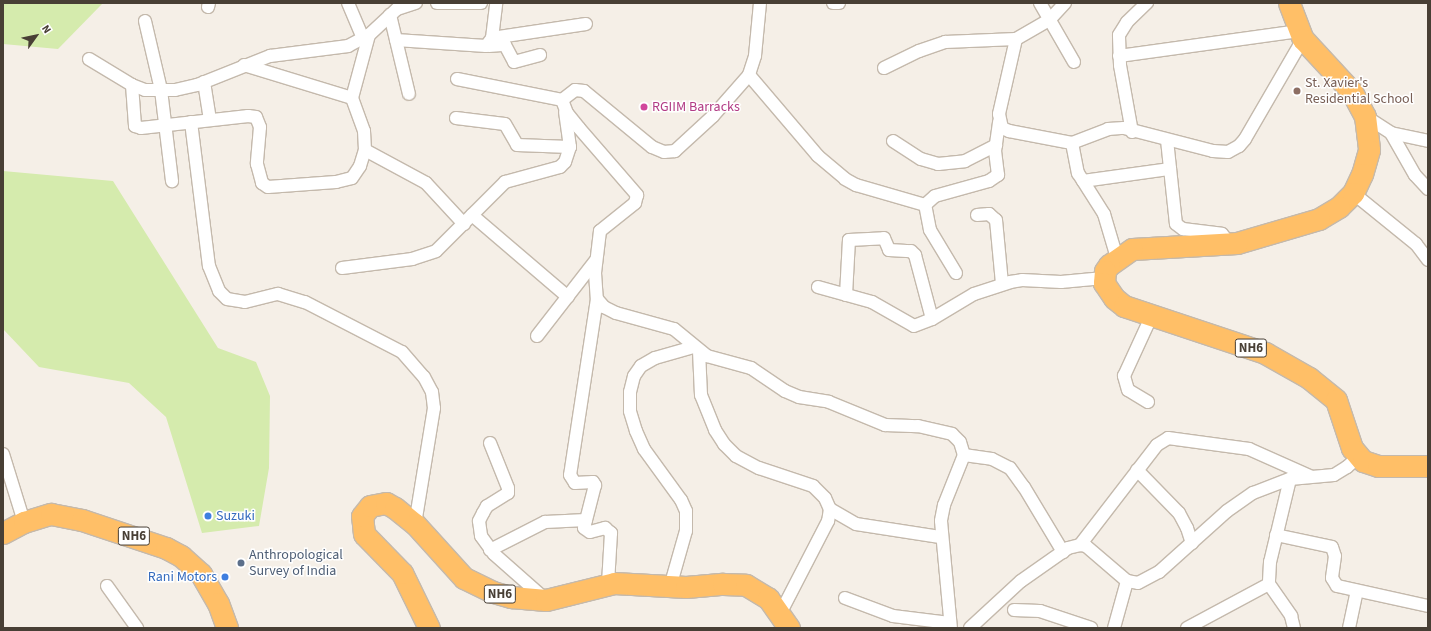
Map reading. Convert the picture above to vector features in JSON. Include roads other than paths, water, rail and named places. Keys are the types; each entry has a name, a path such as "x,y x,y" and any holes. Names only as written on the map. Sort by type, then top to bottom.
{"highway":[{"path":"1104,278 1105,271 1117,258 1132,249 1155,246 1230,244 1319,219 1339,207 1353,193 1365,165 1368,150 1365,116 1352,92 1301,35 1289,3"},
{"name":"NH6","path":"1104,278 1107,290 1124,306 1151,317 1265,353 1310,378 1336,400 1352,448 1358,457"},
{"path":"1358,457 1369,465 1428,466"},
{"name":"NH6","path":"429,628 411,587 393,563 370,543 361,524 366,510 382,503 395,508 415,524 453,567 474,583 511,597 546,600 608,584 629,582 670,587 746,585 764,595 785,621"},
{"name":"NH6","path":"3,533 24,522 51,514 66,516 166,548 181,556 201,574 218,603 225,628"}],"street":[{"path":"132,86 135,126 141,128 210,120 256,117 260,127 258,176 262,183 268,187 336,182 352,178 360,166 365,150 364,131 352,98 366,37 348,3"},
{"path":"89,59 132,86 145,90 175,90 204,82 270,56 334,49 366,37 395,9 416,3"},
{"path":"437,3 481,3"},
{"path":"489,42 496,3"},
{"path":"563,103 575,90 584,91 652,147 664,152 674,151 712,116 749,75 755,56 760,3"},
{"path":"833,3 839,3"},
{"path":"1040,3 1074,62"},
{"path":"884,68 919,51 946,42 1016,39 1049,20 1065,3"},
{"path":"1132,132 1119,56 1119,35 1123,28 1147,3"},
{"path":"395,9 396,40 409,94"},
{"path":"145,21 161,90 172,181"},
{"path":"489,42 586,24"},
{"path":"1119,56 1301,35"},
{"path":"999,122 1002,128 1009,131 1072,143 1116,127 1214,151 1228,152 1239,146 1301,35"},
{"path":"925,205 935,196 994,179 998,171 996,145 1007,70 1016,39"},
{"path":"396,40 489,42 505,45 514,62 540,55"},
{"path":"244,65 352,98"},
{"path":"749,75 818,156 845,178 856,185 925,205"},
{"path":"457,79 563,103 637,195 635,203 600,231 596,260 595,285 597,299 570,475 575,483 590,482 595,485 586,520 585,531 605,528 611,533 608,584"},
{"path":"204,82 210,120"},
{"path":"342,268 425,256 445,244 505,182 560,167 566,162 570,148 563,103"},
{"path":"1365,116 1391,133 1428,141"},
{"path":"456,118 505,124 517,145 570,148"},
{"path":"190,122 208,266 219,291 227,299 244,302 278,294 305,302 402,352 424,376 432,392 434,408 415,524"},
{"path":"1391,133 1415,174 1428,189"},
{"path":"1167,140 1176,224 1183,229 1222,234 1230,244"},
{"path":"893,141 921,159 938,164 965,161 996,145"},
{"path":"1072,143 1075,164 1082,181 1104,214 1117,258"},
{"path":"365,150 426,183 468,220 568,297"},
{"path":"1082,181 1170,168"},
{"path":"1353,193 1416,244 1428,260"},
{"path":"925,205 930,230 956,273"},
{"path":"977,215 989,214 996,220 1002,284"},
{"path":"846,295 850,240 884,238 889,250 911,251 914,255 932,319"},
{"path":"537,336 596,260"},
{"path":"818,287 884,307 907,324 914,326 932,319 974,294 1002,284 1022,280 1061,282 1104,278"},
{"path":"597,299 604,307 616,313 674,329 696,349 707,356 751,368 785,391 799,397 829,402 885,425 918,426 952,434 960,442 964,455 944,505 940,537 950,626 893,616 845,598"},
{"path":"1148,402 1128,390 1124,376 1151,317"},
{"path":"696,349 701,395 715,430 724,444 736,456 759,468 813,486 825,498 830,509 828,521 785,621"},
{"path":"670,587 686,531 686,512 681,500 644,448 636,431 630,411 630,392 634,376 642,366 655,358 696,349"},
{"path":"970,628 1022,581 1063,552 1080,545 1157,445 1168,438 1249,449 1310,476"},
{"path":"490,443 508,488 508,493 487,506 480,520 481,536 490,550 546,600"},
{"path":"3,454 24,522"},
{"path":"964,455 992,459 1010,468 1024,487 1063,552"},
{"path":"1080,545 1094,551 1127,581 1138,583 1146,579 1192,543 1240,501 1290,479 1334,475 1347,468 1358,457"},
{"path":"1137,470 1179,513 1188,528 1192,543"},
{"path":"1290,479 1270,562 1269,584 1291,616 1294,628"},
{"path":"830,509 856,524 940,537"},
{"path":"490,550 545,522 586,520"},
{"path":"1276,535 1332,547 1335,556 1334,582 1340,588 1428,606"},
{"path":"1114,628 1127,581"},
{"path":"1187,628 1269,584"},
{"path":"107,586 136,628"},
{"path":"1349,628 1357,591"},
{"path":"1014,610 1040,612 1091,628"}],"place":[{"name":"St. Xavier's Residential School","path":"1297,91"},
{"name":"RGIIM Barracks","path":"644,107"},
{"name":"Suzuki","path":"208,516"},
{"name":"Anthropological Survey of India","path":"241,563"},
{"name":"Rani Motors","path":"225,577"}]}
